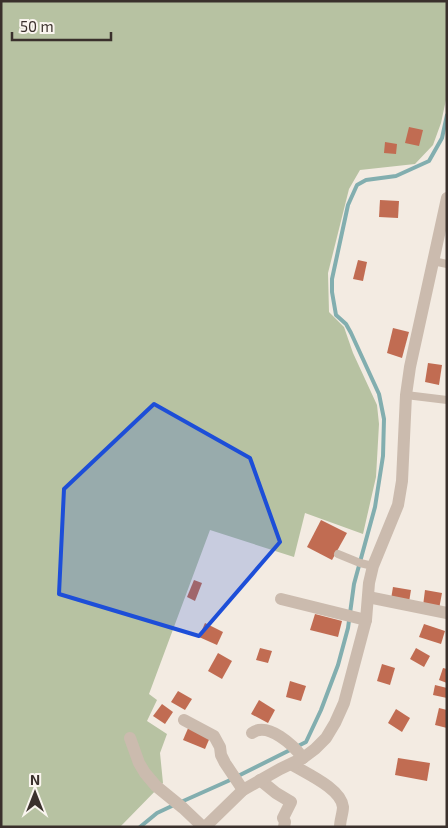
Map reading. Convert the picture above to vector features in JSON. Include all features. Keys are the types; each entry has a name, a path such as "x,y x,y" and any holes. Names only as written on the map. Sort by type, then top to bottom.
{"street":[{"path":"252,733 256,730 261,730 273,733 297,751 315,749 326,738 344,703 358,619 368,598 369,583 374,566 400,497 406,395 410,367 447,198"},
{"path":"368,598 447,613"},
{"path":"281,599 358,619"},
{"path":"184,720 214,736 220,747 221,755 240,786"},
{"path":"130,738 139,763 145,773 156,786 204,827 223,810 240,786 260,780 291,764 297,751"},
{"path":"291,764 326,785 338,796 343,807 340,827"},
{"path":"260,780 291,802 283,818 285,822 284,827"},
{"path":"216,827 223,810"}],"lane":[{"path":"433,261 447,264"},
{"path":"406,395 447,400"},
{"path":"338,554 351,560 374,566"}],"highlighted area":[{"path":"154,404 250,458 280,542 199,636 59,594 64,489"}],"green space":[{"path":"1,1 447,1 447,95 441,123 433,145 415,164 360,170 349,189 328,273 329,312 344,327 353,353 377,405 379,424 376,477 363,534 305,513 294,557 210,530 149,694 157,700 147,721 167,734 160,753 163,783 120,827 1,827"}],"building":[{"path":"409,127 423,130 419,146 405,143"},
{"path":"385,142 397,144 396,154 384,153"},
{"path":"380,200 399,201 398,218 379,217"},
{"path":"358,260 367,262 363,281 353,279"},
{"path":"393,328 409,332 402,358 387,353"},
{"path":"428,363 442,365 439,385 425,382"},
{"path":"321,520 347,533 332,560 307,547"},
{"path":"194,580 202,583 195,601 187,597"},
{"path":"393,587 411,590 409,602 391,599"},
{"path":"425,590 442,593 439,609 423,606"},
{"path":"315,614 342,621 338,637 310,630"},
{"path":"205,623 223,632 217,645 199,637"},
{"path":"424,624 445,631 441,644 419,637"},
{"path":"260,648 272,651 268,663 256,660"},
{"path":"416,648 430,656 424,667 410,659"},
{"path":"218,653 232,661 222,679 208,671"},
{"path":"382,664 395,668 390,685 377,681"},
{"path":"443,668 447,669 447,683 439,680"},
{"path":"290,681 306,686 301,701 286,697"},
{"path":"435,685 447,688 447,698 433,695"},
{"path":"178,691 192,699 185,710 171,702"},
{"path":"259,700 275,710 268,723 251,714"},
{"path":"162,704 173,712 165,724 153,716"},
{"path":"439,708 447,710 447,728 435,725"},
{"path":"396,709 410,718 402,732 388,723"},
{"path":"189,726 211,735 205,749 183,740"},
{"path":"398,758 430,763 427,781 395,775"}],"waterway":[{"path":"181,802 306,742 321,710 338,665 348,628 354,584 375,507 383,456 384,419 379,394 351,333 346,324 336,315 332,279 348,205 357,185 366,180 396,176 429,161 442,138 447,115"},
{"path":"140,827 157,813 174,805"}]}
